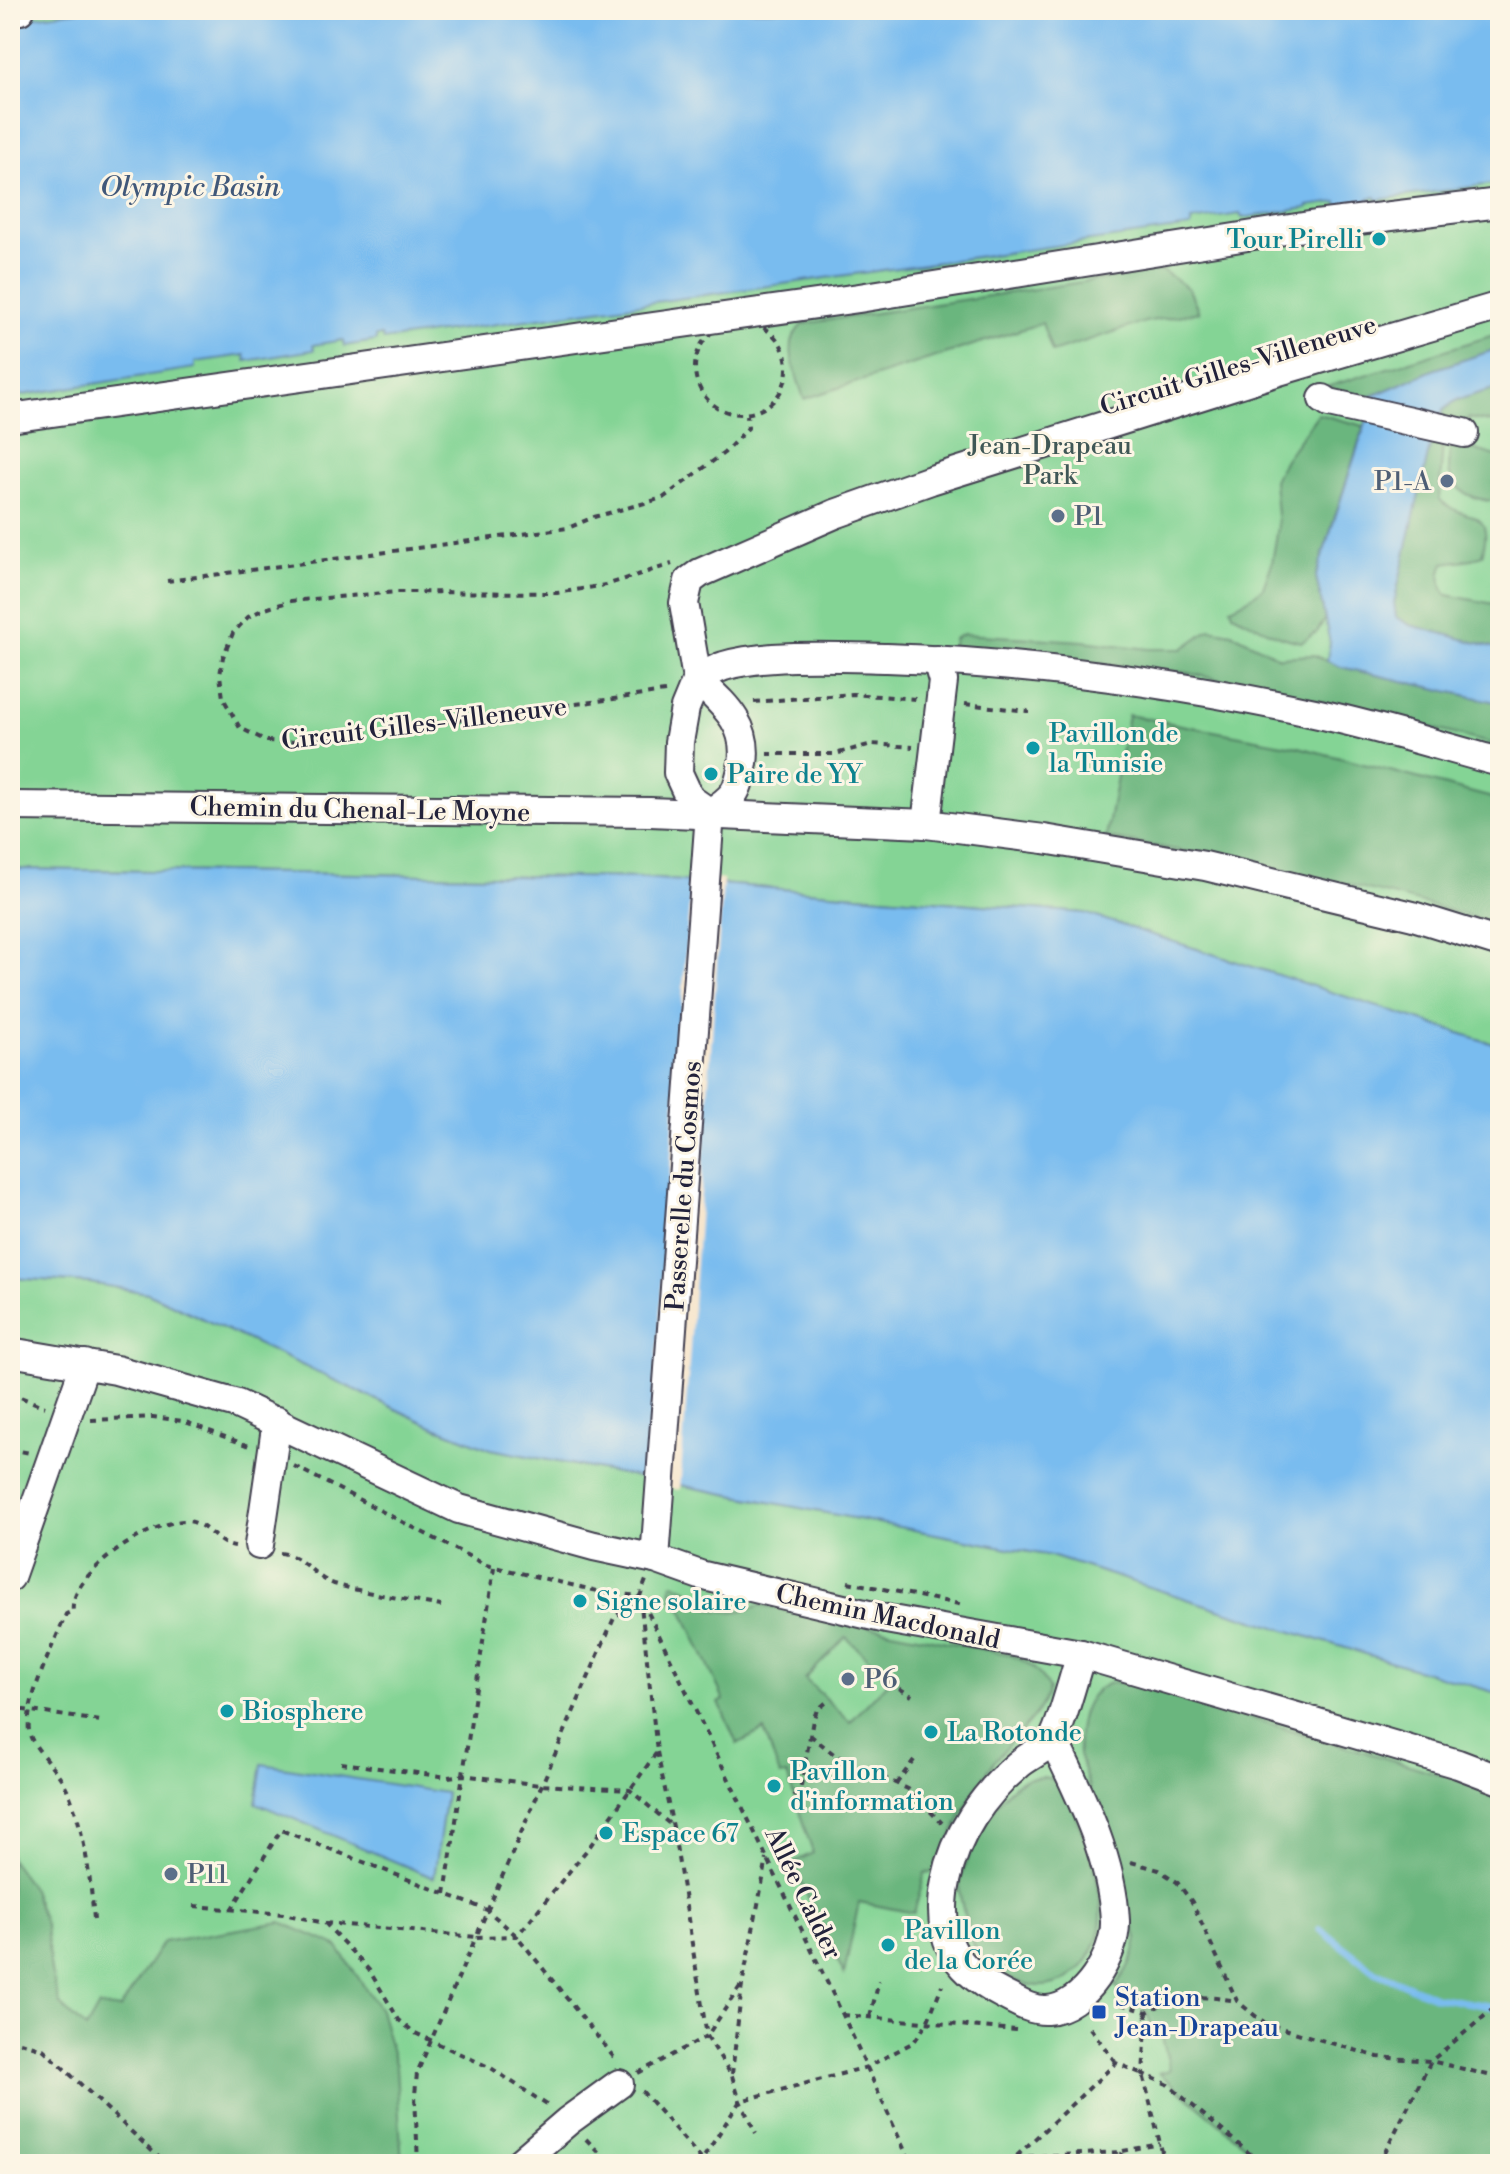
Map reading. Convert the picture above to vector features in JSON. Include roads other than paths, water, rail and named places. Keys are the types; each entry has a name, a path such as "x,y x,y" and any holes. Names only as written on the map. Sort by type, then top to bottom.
{"street":[{"path":"10,11 20,10"},
{"path":"10,418 859,298 1316,225 1500,203"},
{"name":"Circuit Gilles-Villeneuve","path":"695,684 684,603 689,581 700,573 835,514 931,480 1279,371 1500,306"},
{"path":"1326,401 1464,433"},
{"path":"695,684 727,707 743,733 745,752 740,781 731,799 710,813 690,799 678,773 685,708 695,684 723,667 794,658 937,660 1126,678 1322,715 1500,762"},
{"path":"926,824 943,681 937,660"},
{"name":"Chemin du Chenal-Le Moyne","path":"13,806 710,813 926,824 1044,839 1205,866 1413,916 1500,943"},
{"name":"Passerelle du Cosmos","path":"655,1559 710,813"},
{"name":"Chemin Macdonald","path":"10,1352 85,1364 204,1393 277,1421 459,1509 564,1539 655,1559 700,1575 886,1619 1081,1654 1458,1764 1500,1780"},
{"path":"10,1577 85,1364"},
{"path":"256,1548 277,1421"},
{"path":"1053,1739 1089,1816 1111,1887 1115,1924 1107,1960 1090,1985 1066,2003 1051,2010 1037,2010 977,1981 956,1960 948,1940 943,1897 954,1854 968,1821 1018,1765 1053,1739 1081,1654"},
{"path":"518,2164 568,2121 624,2080"}],"water":[{"name":"Olympic Basin","path":"83,10 1500,10 1500,183 1377,200 1376,197 1369,198 1370,201 1338,206 1337,202 1242,218 1240,214 1191,221 1191,227 383,340 382,336 376,336 376,341 344,346 343,340 313,345 314,350 246,361 245,355 195,362 195,368 10,397 10,20"},
{"path":"1500,348 1500,387 1457,400 1443,410 1430,446 1394,603 1396,617 1410,625 1500,649 1500,703 1341,667 1327,661 1330,643 1316,576 1367,419 1370,397 1433,370"},
{"path":"10,869 644,878 1084,913 1500,1046 1500,1694 1051,1556 491,1449 430,1425 148,1293 90,1283 10,1278"},
{"path":"262,1764 446,1793 434,1878 256,1803"}],"waterway":[{"path":"1320,1929 1377,1973 1436,1997 1500,2008"}],"place":[{"name":"Tour Pirelli","path":"1379,239"},
{"name":"P1-A","path":"1447,481"},
{"name":"P1","path":"1058,516"},
{"name":"Pavillon de la Tunisie","path":"1033,748"},
{"name":"Paire de YY","path":"711,774"},
{"name":"Signe solaire","path":"580,1601"},
{"name":"P6","path":"848,1679"},
{"name":"Biosphere","path":"227,1711"},
{"name":"La Rotonde","path":"931,1732"},
{"name":"Pavillon d'information","path":"774,1786"},
{"name":"Espace 67","path":"606,1833"},
{"name":"P11","path":"171,1874"},
{"name":"Pavillon de la Corée","path":"888,1945"},
{"name":"Station Jean-Drapeau","path":"1099,2012"}],"park label":[{"name":"Jean-Drapeau Park","path":"1050,460"}]}
